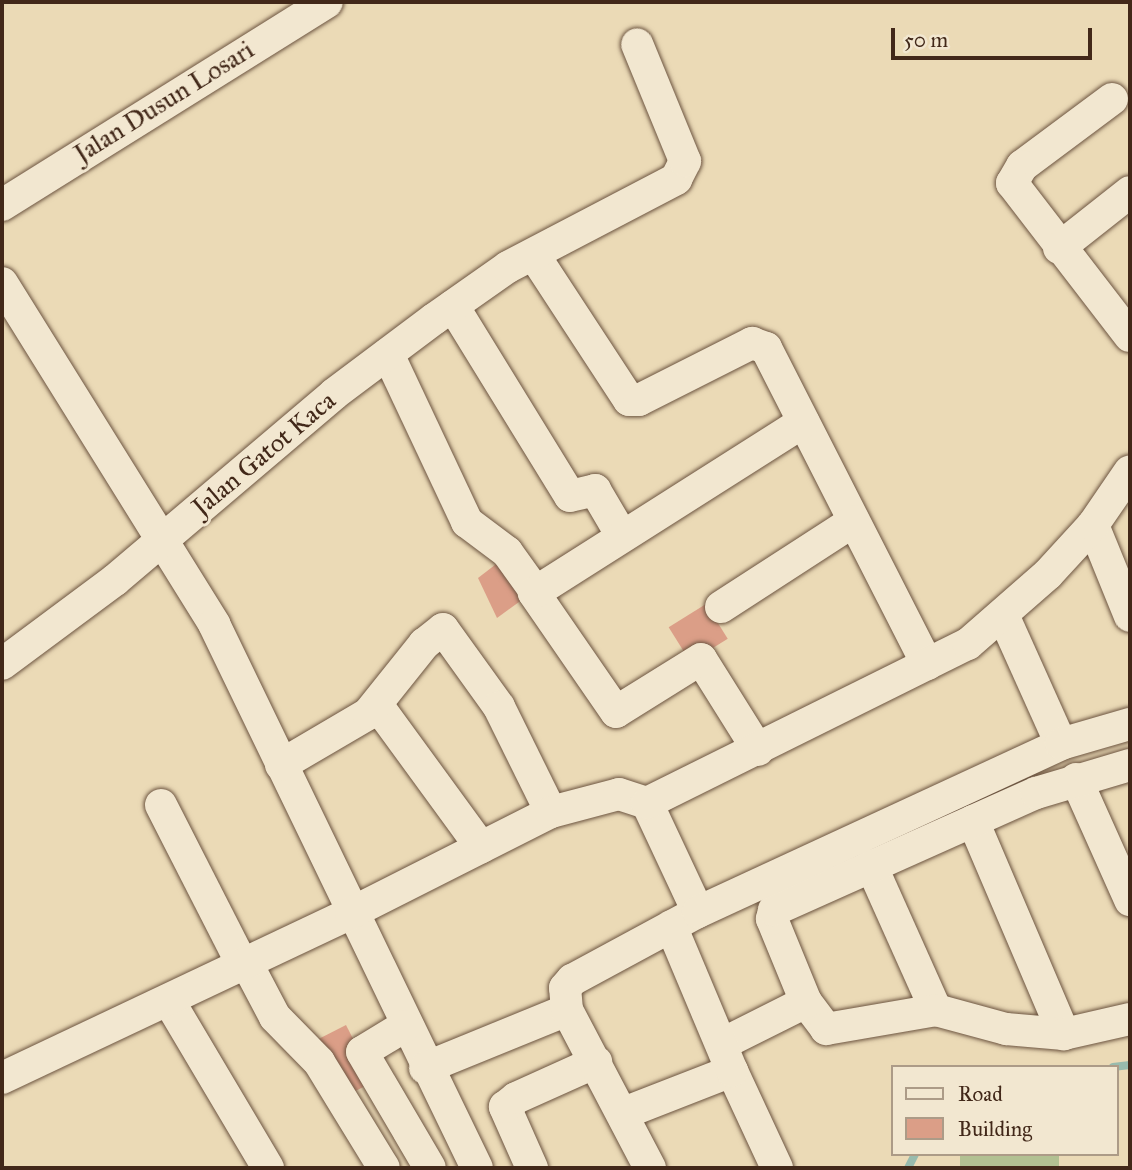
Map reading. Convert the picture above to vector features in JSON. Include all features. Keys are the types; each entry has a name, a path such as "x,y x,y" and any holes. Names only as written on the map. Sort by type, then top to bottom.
{"street":[{"name":"Jalan Dusun Losari","path":"2,205 327,2"},
{"name":"Jalan Gatot Kaca","path":"2,664 162,540 388,354 453,306 534,255 676,178 684,168 637,44"},
{"path":"1112,99 1015,174 1017,194 1130,337"},
{"path":"1059,248 1130,192"},
{"path":"534,255 629,400 639,400 758,342 766,348 928,664"},
{"path":"2,283 11,319 162,540 238,669 351,914 425,1068 477,1168"},
{"path":"453,306 570,496 595,490 622,536"},
{"path":"388,354 467,522 507,552 616,712 701,659 758,750"},
{"path":"535,591 803,422"},
{"path":"2,1078 351,914 551,812 619,794 647,803 968,644 1003,615 1093,525 1130,471"},
{"path":"721,607 854,522"},
{"path":"1093,525 1130,616"},
{"path":"1003,615 1061,744"},
{"path":"281,765 349,729 378,706 424,644 439,630 445,631 499,707 551,812"},
{"path":"378,706 481,847"},
{"path":"650,1168 624,1112 567,1010 565,988 572,980 685,919 1061,744 1130,724"},
{"path":"1130,765 1076,779 973,821 774,909 772,919 806,1002 826,1029 936,1010 1006,1029 1064,1034 1130,1020"},
{"path":"1076,779 1130,900"},
{"path":"647,803 727,1057 777,1168"},
{"path":"162,804 275,1017 319,1062 384,1168"},
{"path":"973,821 1064,1034"},
{"path":"871,865 936,1010"},
{"path":"169,1001 268,1168"},
{"path":"624,1112 727,1057 806,1002"},
{"path":"425,1068 567,1010"},
{"path":"405,1026 362,1052 430,1168"},
{"path":"532,1168 505,1107 516,1098 596,1062"}],"green space":[{"path":"960,1156 1059,1156 1059,1168 960,1168"}],"building":[{"path":"504,558 530,594 497,618 478,578"},
{"path":"706,604 728,639 690,662 669,627"},
{"path":"346,1025 375,1081 341,1098 312,1042"}],"waterway":[{"path":"1118,1066 1130,1065"},
{"path":"908,1168 914,1156"}]}
